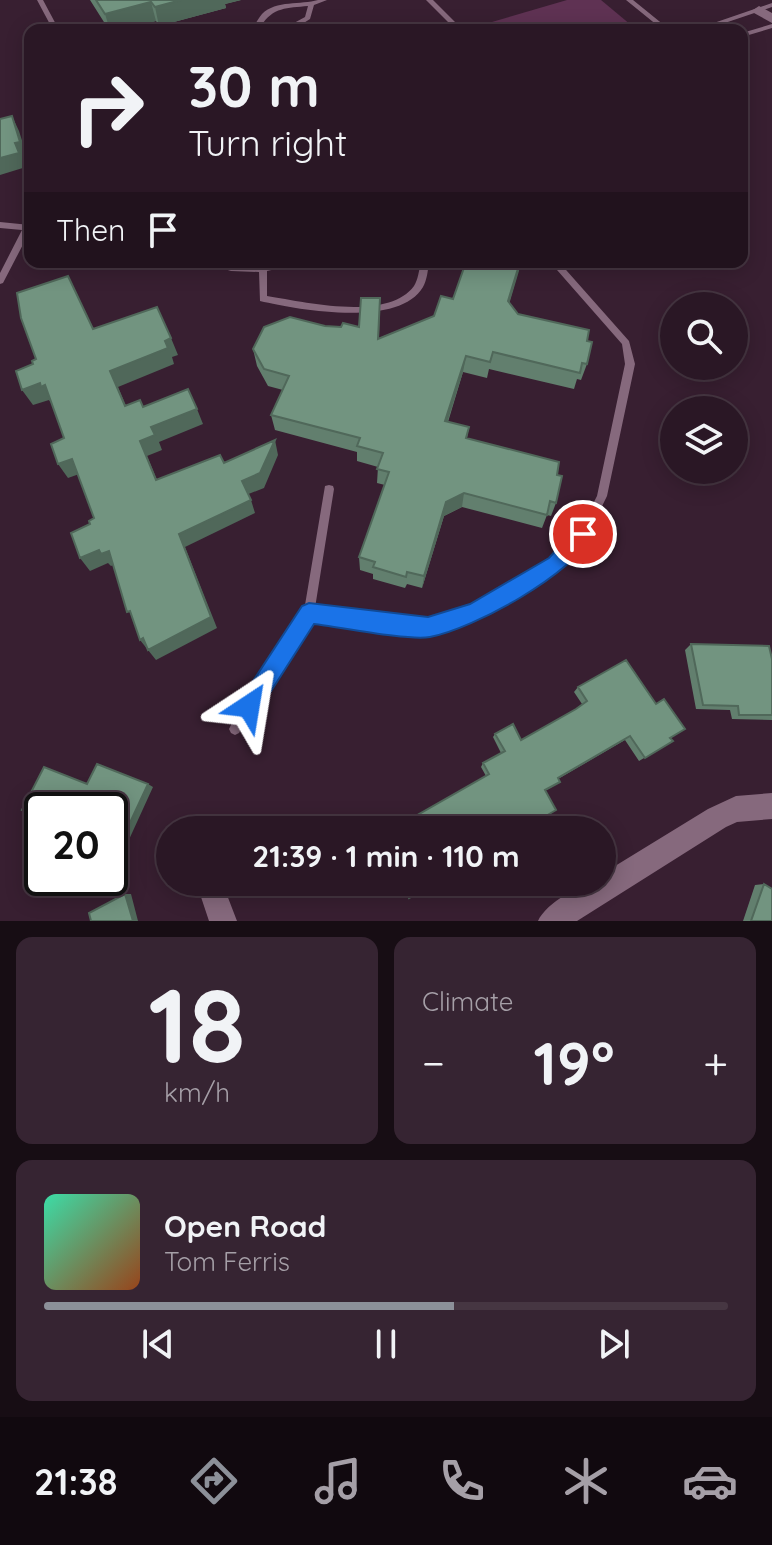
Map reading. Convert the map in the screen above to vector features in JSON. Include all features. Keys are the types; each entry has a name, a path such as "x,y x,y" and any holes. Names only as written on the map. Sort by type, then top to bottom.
{"street":[{"path":"765,7 772,19"},
{"path":"552,921 717,818 736,809 772,806"},
{"path":"214,896 223,921"}],"lane":[{"path":"40,0 53,24"},
{"path":"259,24 264,15 276,8 311,6 324,0"},
{"path":"429,0 454,24"},
{"path":"629,0 659,24"},
{"path":"301,24 308,18 311,6"},
{"path":"716,24 765,7"},
{"path":"748,33 772,26"},
{"path":"0,225 24,227"},
{"path":"0,281 24,237"},
{"path":"226,268 267,268"},
{"path":"263,269 263,299 369,310 391,309 409,298 423,284 424,268"},
{"path":"309,613 428,627 475,612 556,564 583,534 602,496 630,364 626,343 559,268"},
{"path":"235,729 309,613 329,489"}],"shaded area":[{"path":"567,0 601,0 630,24 485,24"}],"building":[{"path":"96,0 181,0 155,7 151,2 105,14"},
{"path":"12,116 20,142 15,143 19,153 0,158 0,119"},
{"path":"464,268 518,268 508,301 518,314 589,330 587,341 592,342 587,364 582,363 580,373 493,352 490,362 466,356 445,421 469,427 466,438 559,462 557,475 562,476 556,503 550,501 547,515 464,493 446,502 424,576 407,572 406,577 373,567 375,562 359,557 389,472 377,469 383,453 357,446 360,438 271,415 289,376 264,369 253,349 264,327 290,317 325,326 341,327 343,323 359,327 361,298 380,298 378,339 434,316 441,296 453,299"},
{"path":"68,276 93,329 157,307 171,338 165,341 168,348 110,371 125,406 140,400 143,407 188,389 197,409 151,427 155,435 140,441 156,480 220,455 224,463 275,440 260,473 242,481 251,500 179,534 211,617 148,650 143,638 140,640 130,611 127,612 109,551 101,554 99,550 80,558 71,533 90,524 89,521 94,518 72,459 58,464 51,444 64,438 45,385 41,387 40,383 22,390 16,371 33,364 32,361 36,359 21,318 17,293"},
{"path":"691,644 769,646 772,659 772,715 739,715 738,706 703,705"},
{"path":"626,660 656,704 664,699 685,729 670,738 673,741 645,758 630,736 558,778 560,782 545,790 556,810 546,816 416,816 489,774 483,763 505,751 495,734 513,724 521,740 587,701 578,687"},
{"path":"97,764 148,784 128,827 128,792 31,792 44,767 87,784"},
{"path":"764,884 772,889 772,921 751,921"},
{"path":"126,896 133,921 91,921 89,913"}],"route":[{"path":"249,706 309,613 428,627 475,612 556,564 583,534"}]}
